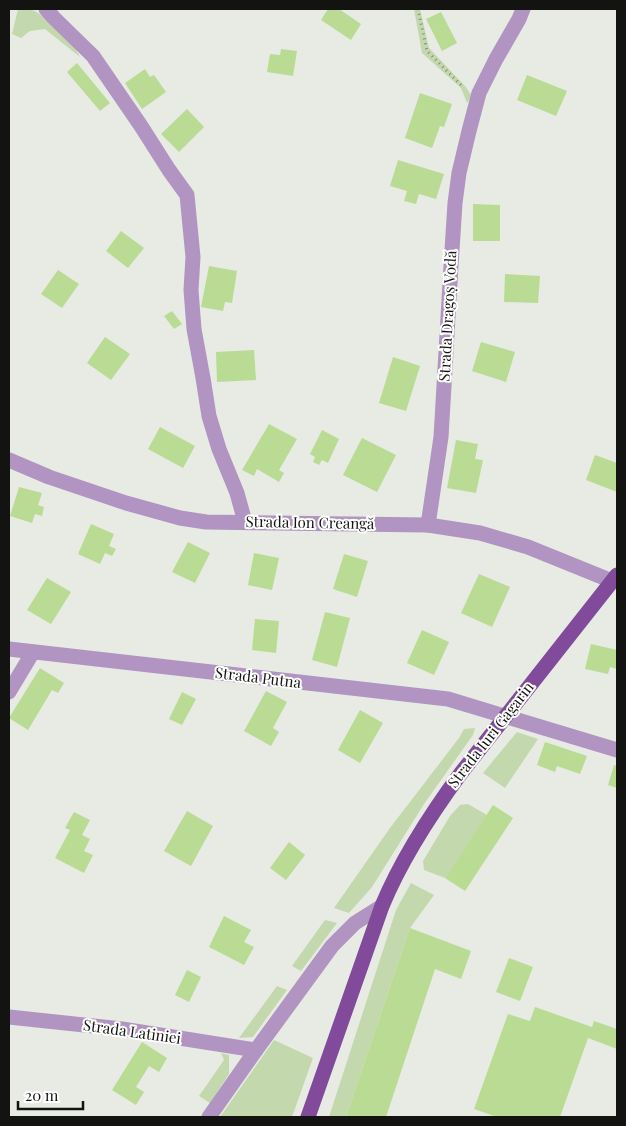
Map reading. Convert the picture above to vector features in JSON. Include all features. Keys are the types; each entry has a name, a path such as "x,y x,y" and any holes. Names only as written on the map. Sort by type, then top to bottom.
{"main road":[{"name":"Strada Iuri Gagarin","path":"308,1117 382,906 407,854 460,773 615,578"}],"street":[{"path":"46,9 93,56 187,195 193,257 191,290 194,329 208,416 219,450 237,493 245,522"},
{"name":"Strada Dragoș Vodă","path":"428,524 440,437 455,203 459,173 479,93 523,9"},
{"name":"Strada Ion Creangă","path":"9,460 117,500 180,518 206,522 428,524 480,533 528,546 615,578"},
{"name":"Strada Putna","path":"9,650 448,699 617,750"},
{"path":"9,692 33,652"},
{"path":"209,1117 332,946 355,923 382,906"},
{"name":"Strada Latiniei","path":"9,1017 122,1029 256,1050"}],"path":[{"path":"418,9 427,51 463,88 475,109"}],"green space":[{"path":"18,9 35,11 48,20 74,46 80,57 45,29 30,31 21,38 12,34"},
{"path":"414,9 420,9 429,48 472,96 467,103 461,88 422,53"},
{"path":"475,728 473,735 424,804 372,887 349,913 334,908 390,828 464,729"},
{"path":"517,732 538,739 505,788 483,773"},
{"path":"468,804 487,815 445,878 424,870 423,861 450,816 460,805"},
{"path":"411,883 434,895 410,928 346,1117 329,1117 396,910"},
{"path":"325,920 337,923 301,971 292,966"},
{"path":"277,986 287,990 253,1037 239,1038"},
{"path":"274,1040 313,1058 292,1117 220,1117"},
{"path":"221,1053 229,1055 229,1074 210,1103 199,1096 224,1060"}],"building":[{"path":"328,9 339,9 361,24 351,40 321,20"},
{"path":"441,12 457,43 442,51 426,19"},
{"path":"281,49 297,51 293,76 267,72 270,54 280,55"},
{"path":"77,63 110,103 100,111 67,72"},
{"path":"145,69 150,77 154,75 166,92 142,109 125,83"},
{"path":"527,75 567,91 556,116 517,100"},
{"path":"420,93 452,104 444,127 440,126 432,148 405,138"},
{"path":"187,109 204,127 179,152 161,134"},
{"path":"398,160 444,174 436,199 419,194 416,204 404,201 407,191 390,186"},
{"path":"473,204 500,205 500,241 473,241"},
{"path":"121,231 144,248 128,268 106,251"},
{"path":"209,266 237,271 232,303 225,302 223,311 201,307"},
{"path":"58,270 79,284 62,308 41,294"},
{"path":"505,274 540,276 538,303 504,302"},
{"path":"172,311 182,324 174,329 164,316"},
{"path":"105,337 130,354 111,380 87,363"},
{"path":"481,342 515,352 506,382 472,371"},
{"path":"254,350 256,380 217,382 216,352"},
{"path":"393,357 420,366 406,411 379,403"},
{"path":"269,424 297,439 279,470 284,473 279,482 257,469 254,476 242,470"},
{"path":"160,427 195,446 183,468 148,449"},
{"path":"322,430 339,439 328,463 322,460 319,465 313,462 315,457 310,454"},
{"path":"362,438 396,455 377,492 343,475"},
{"path":"456,440 478,444 475,459 483,460 476,493 447,488"},
{"path":"595,455 617,463 617,492 586,480"},
{"path":"19,487 42,493 38,505 44,507 42,516 35,514 32,523 10,516"},
{"path":"91,524 114,534 109,546 116,549 112,556 105,553 100,564 78,554"},
{"path":"188,542 210,553 195,583 172,572"},
{"path":"254,553 279,558 272,590 248,585"},
{"path":"344,554 368,561 357,597 333,589"},
{"path":"479,574 510,587 492,627 461,613"},
{"path":"47,578 71,592 51,624 27,610"},
{"path":"325,612 350,618 337,667 312,660"},
{"path":"255,619 279,621 276,653 252,650"},
{"path":"422,630 449,642 434,675 407,663"},
{"path":"591,644 617,650 617,669 610,667 608,674 585,669"},
{"path":"40,668 64,683 58,693 52,690 28,730 9,718"},
{"path":"266,691 287,702 273,728 279,732 271,746 244,731"},
{"path":"182,692 196,699 182,725 169,719"},
{"path":"360,710 383,723 360,763 338,750"},
{"path":"545,742 587,756 580,774 557,766 555,772 537,765"},
{"path":"614,765 617,766 617,788 608,785"},
{"path":"493,805 513,818 465,891 445,878"},
{"path":"187,811 213,826 191,866 164,851"},
{"path":"74,812 90,820 82,835 90,839 84,851 93,855 84,873 55,858 70,830 65,828"},
{"path":"289,842 305,855 286,880 270,868"},
{"path":"224,916 251,930 244,942 254,947 244,965 209,947"},
{"path":"410,928 471,951 461,979 435,969 386,1117 346,1117"},
{"path":"509,958 533,967 520,1001 496,992"},
{"path":"187,970 201,977 189,1002 175,995"},
{"path":"535,1007 592,1027 594,1021 617,1029 617,1049 588,1038 560,1117 497,1117 474,1109 508,1014 530,1021"},
{"path":"142,1042 167,1058 159,1072 149,1066 136,1087 144,1092 136,1105 112,1090"}]}
